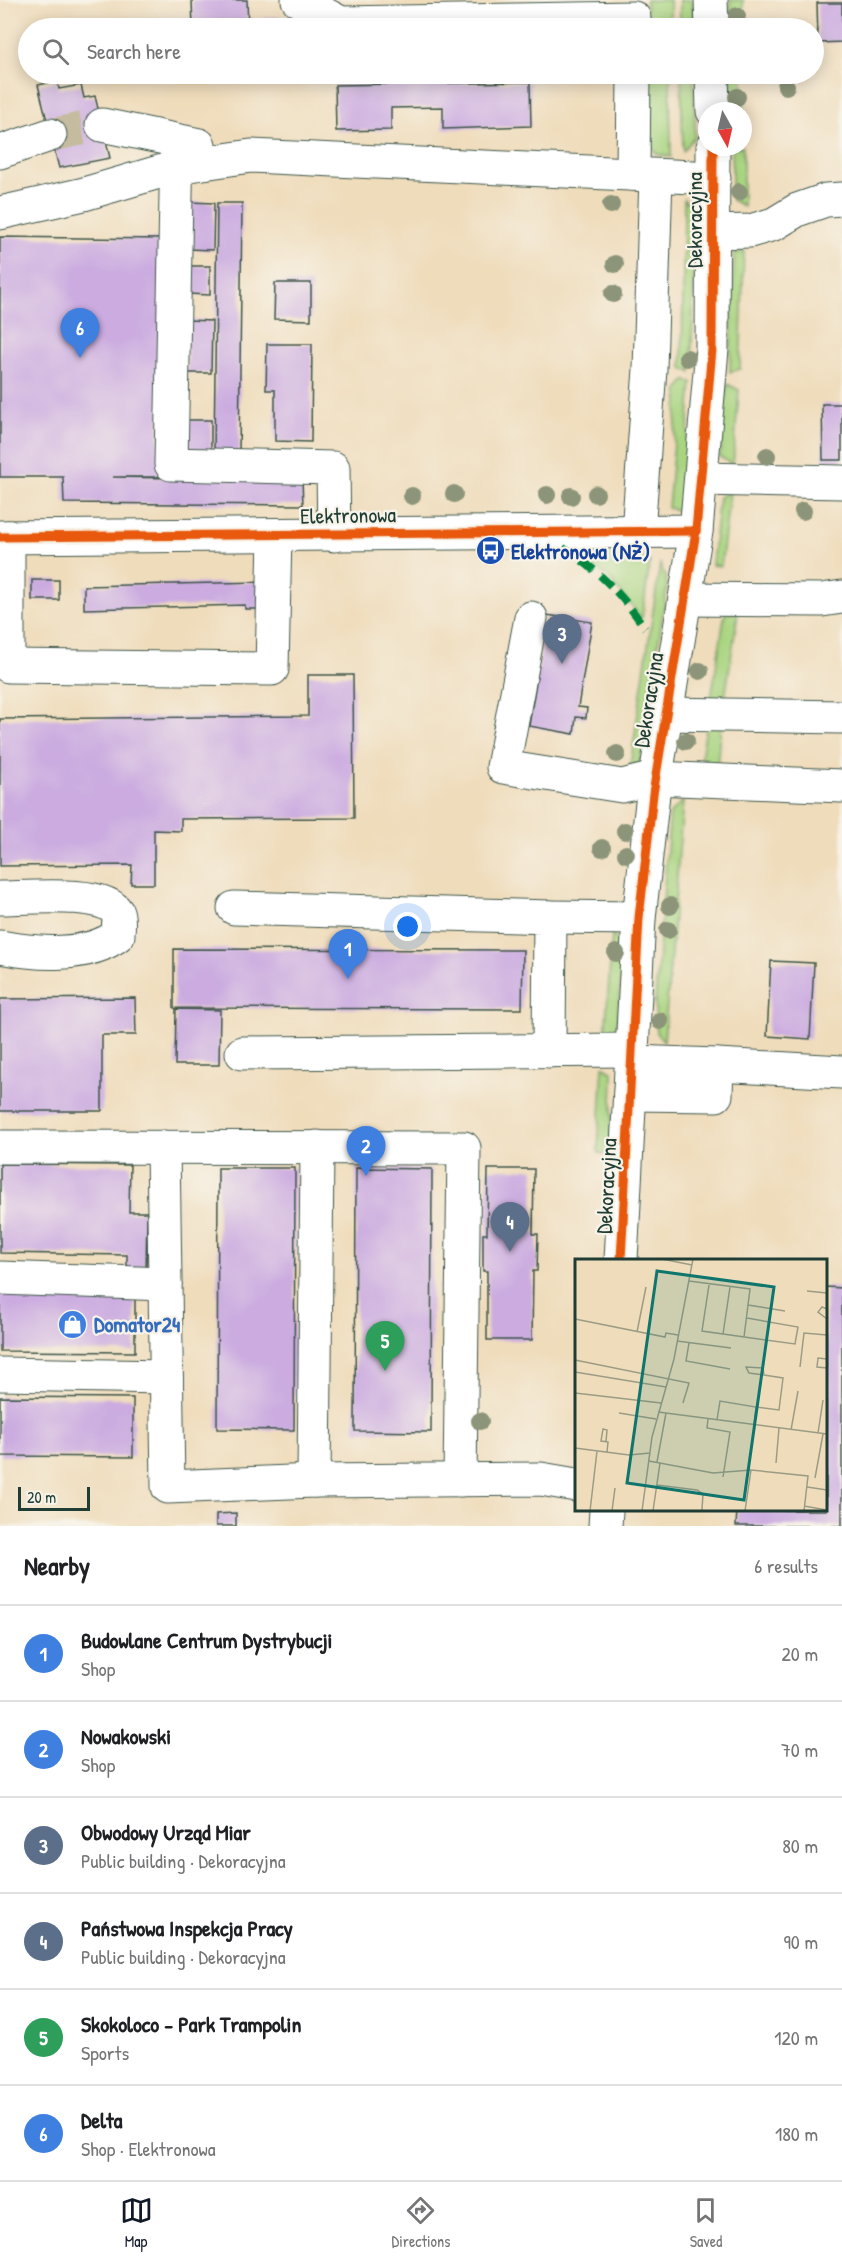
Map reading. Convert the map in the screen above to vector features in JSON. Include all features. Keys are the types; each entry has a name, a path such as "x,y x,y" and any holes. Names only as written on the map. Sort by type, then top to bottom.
{"street":[{"path":"298,0 332,18"},
{"path":"711,0 712,18"},
{"path":"524,18 634,15"},
{"path":"635,84 645,175 650,369 638,532"},
{"path":"712,84 713,102"},
{"path":"102,125 176,154 645,175 714,162"},
{"path":"0,152 50,135"},
{"path":"0,213 84,194 176,154"},
{"path":"176,154 171,465 333,468 334,535"},
{"name":"Dekoracyjna","path":"621,1259 639,918 655,778 696,531 701,479 712,349 714,162"},
{"name":"Dekoracyjna","path":"714,232 750,231 774,224 797,210 842,198"},
{"path":"701,479 842,482"},
{"name":"Elektronowa","path":"4,537 696,531"},
{"path":"4,537 4,666 272,669 275,535"},
{"path":"685,599 822,600 842,597"},
{"path":"531,618 503,767 622,786 655,778 842,786"},
{"path":"666,714 842,717"},
{"path":"0,898 93,898 109,903 118,914 118,935 105,946 59,952 19,951 0,947"},
{"path":"234,908 639,918"},
{"path":"549,1051 550,917"},
{"path":"242,1053 549,1051 632,1069 716,1095 717,1065 842,1072"},
{"path":"0,1147 464,1148 460,1480"},
{"path":"163,1147 168,1487 314,1481 541,1479 575,1485"},
{"path":"314,1481 317,1148"},
{"path":"0,1278 165,1284"},
{"path":"0,1374 166,1377"},
{"path":"605,1526 606,1511"}],"green space":[{"path":"646,0 670,0 670,18 646,18"},
{"path":"680,0 693,0 693,18 680,18"},
{"path":"730,0 743,0 743,18 730,18"},
{"path":"646,84 670,84 671,157 657,154 647,141"},
{"path":"681,84 694,84 695,136 683,151"},
{"path":"731,84 743,84 743,102 731,102"},
{"path":"732,156 743,156 743,206 732,200"},
{"path":"684,199 695,211 696,226 691,372 682,368"},
{"path":"744,251 740,369 730,372 734,254"},
{"path":"685,381 692,382 685,468 678,511 668,508 679,389"},
{"path":"727,384 739,390 733,465 720,457"},
{"path":"730,491 721,566 712,565 719,497"},
{"path":"572,550 624,551 643,556 650,562 642,618 608,577"},
{"path":"660,564 666,577 667,588 639,766 629,774"},
{"path":"725,613 738,613 724,704 711,699"},
{"path":"707,722 721,724 717,766 700,764"},
{"path":"683,801 664,1041 656,1033 655,1002 670,813"},
{"path":"612,934 623,945 617,1029 605,1038"},
{"path":"603,1066 613,1072 611,1147 605,1154 599,1153 598,1149"}],"building":[{"path":"192,0 247,0 248,18 193,18"},
{"path":"817,3 842,3 842,42 824,43 824,18 817,18"},
{"path":"264,17 308,17 308,18"},
{"path":"58,84 59,89 81,85 84,98 95,96 110,158 59,168 38,85"},
{"path":"530,84 531,126 443,129 443,107 391,108 391,130 336,131 335,85"},
{"path":"189,202 214,203 213,250 188,249"},
{"path":"217,203 242,203 239,455 214,454"},
{"path":"0,237 162,239 159,477 113,477 302,480 303,505 64,503 63,477 0,477"},
{"path":"188,266 210,266 210,295 187,294"},
{"path":"275,283 311,283 311,320 274,319"},
{"path":"187,320 212,321 211,373 187,373"},
{"path":"267,344 312,344 311,442 275,441 275,390 266,390"},
{"path":"822,404 842,404 842,460 823,460"},
{"path":"186,420 211,420 211,453 185,453"},
{"path":"32,580 59,580 59,600 32,600"},
{"path":"261,582 262,609 245,609 245,605 84,609 84,586"},
{"path":"547,615 592,622 578,707 587,708 586,718 576,717 574,734 529,726"},
{"path":"308,675 353,675 354,818 181,819 181,831 154,830 154,884 131,884 132,865 0,866 0,719 308,716"},
{"path":"174,949 523,950 522,1009 174,1008"},
{"path":"771,961 814,963 810,1039 767,1036"},
{"path":"135,998 136,1035 102,1035 102,1111 0,1111 0,999"},
{"path":"176,1009 220,1010 219,1065 175,1065"},
{"path":"0,1164 130,1165 129,1212 147,1212 146,1270 127,1273 127,1255 0,1253"},
{"path":"218,1168 295,1168 294,1430 217,1429"},
{"path":"356,1168 432,1169 431,1432 355,1431"},
{"path":"488,1169 534,1169 533,1234 538,1234 537,1271 533,1271 532,1340 487,1340 487,1271 483,1271 483,1234 487,1234"},
{"path":"827,1287 842,1288 842,1526 736,1526 737,1511 827,1511"},
{"path":"0,1294 135,1295 135,1352 0,1351"},
{"path":"0,1397 133,1398 133,1457 0,1456"},
{"path":"236,1513 236,1526 216,1526 216,1514"}],"tunnel":[{"path":"50,135 102,125"}],"marked path":[{"path":"563,548 608,583 645,628"}],"cycle path":[{"path":"621,1259 639,918 653,794 696,531 712,349 713,156"},
{"path":"0,537 696,531"}],"place":[{"name":"Delta","path":"80,358"},
{"name":"Elektronowa (NŻ)","path":"490,551"},
{"name":"Obwodowy Urząd Miar","path":"562,664"},
{"name":"Budowlane Centrum Dystrybucji","path":"348,979"},
{"name":"Nowakowski","path":"366,1176"},
{"name":"Państwowa Inspekcja Pracy","path":"510,1252"},
{"name":"Domator24","path":"73,1324"},
{"name":"Skokoloco - Park Trampolin","path":"385,1371"}]}
